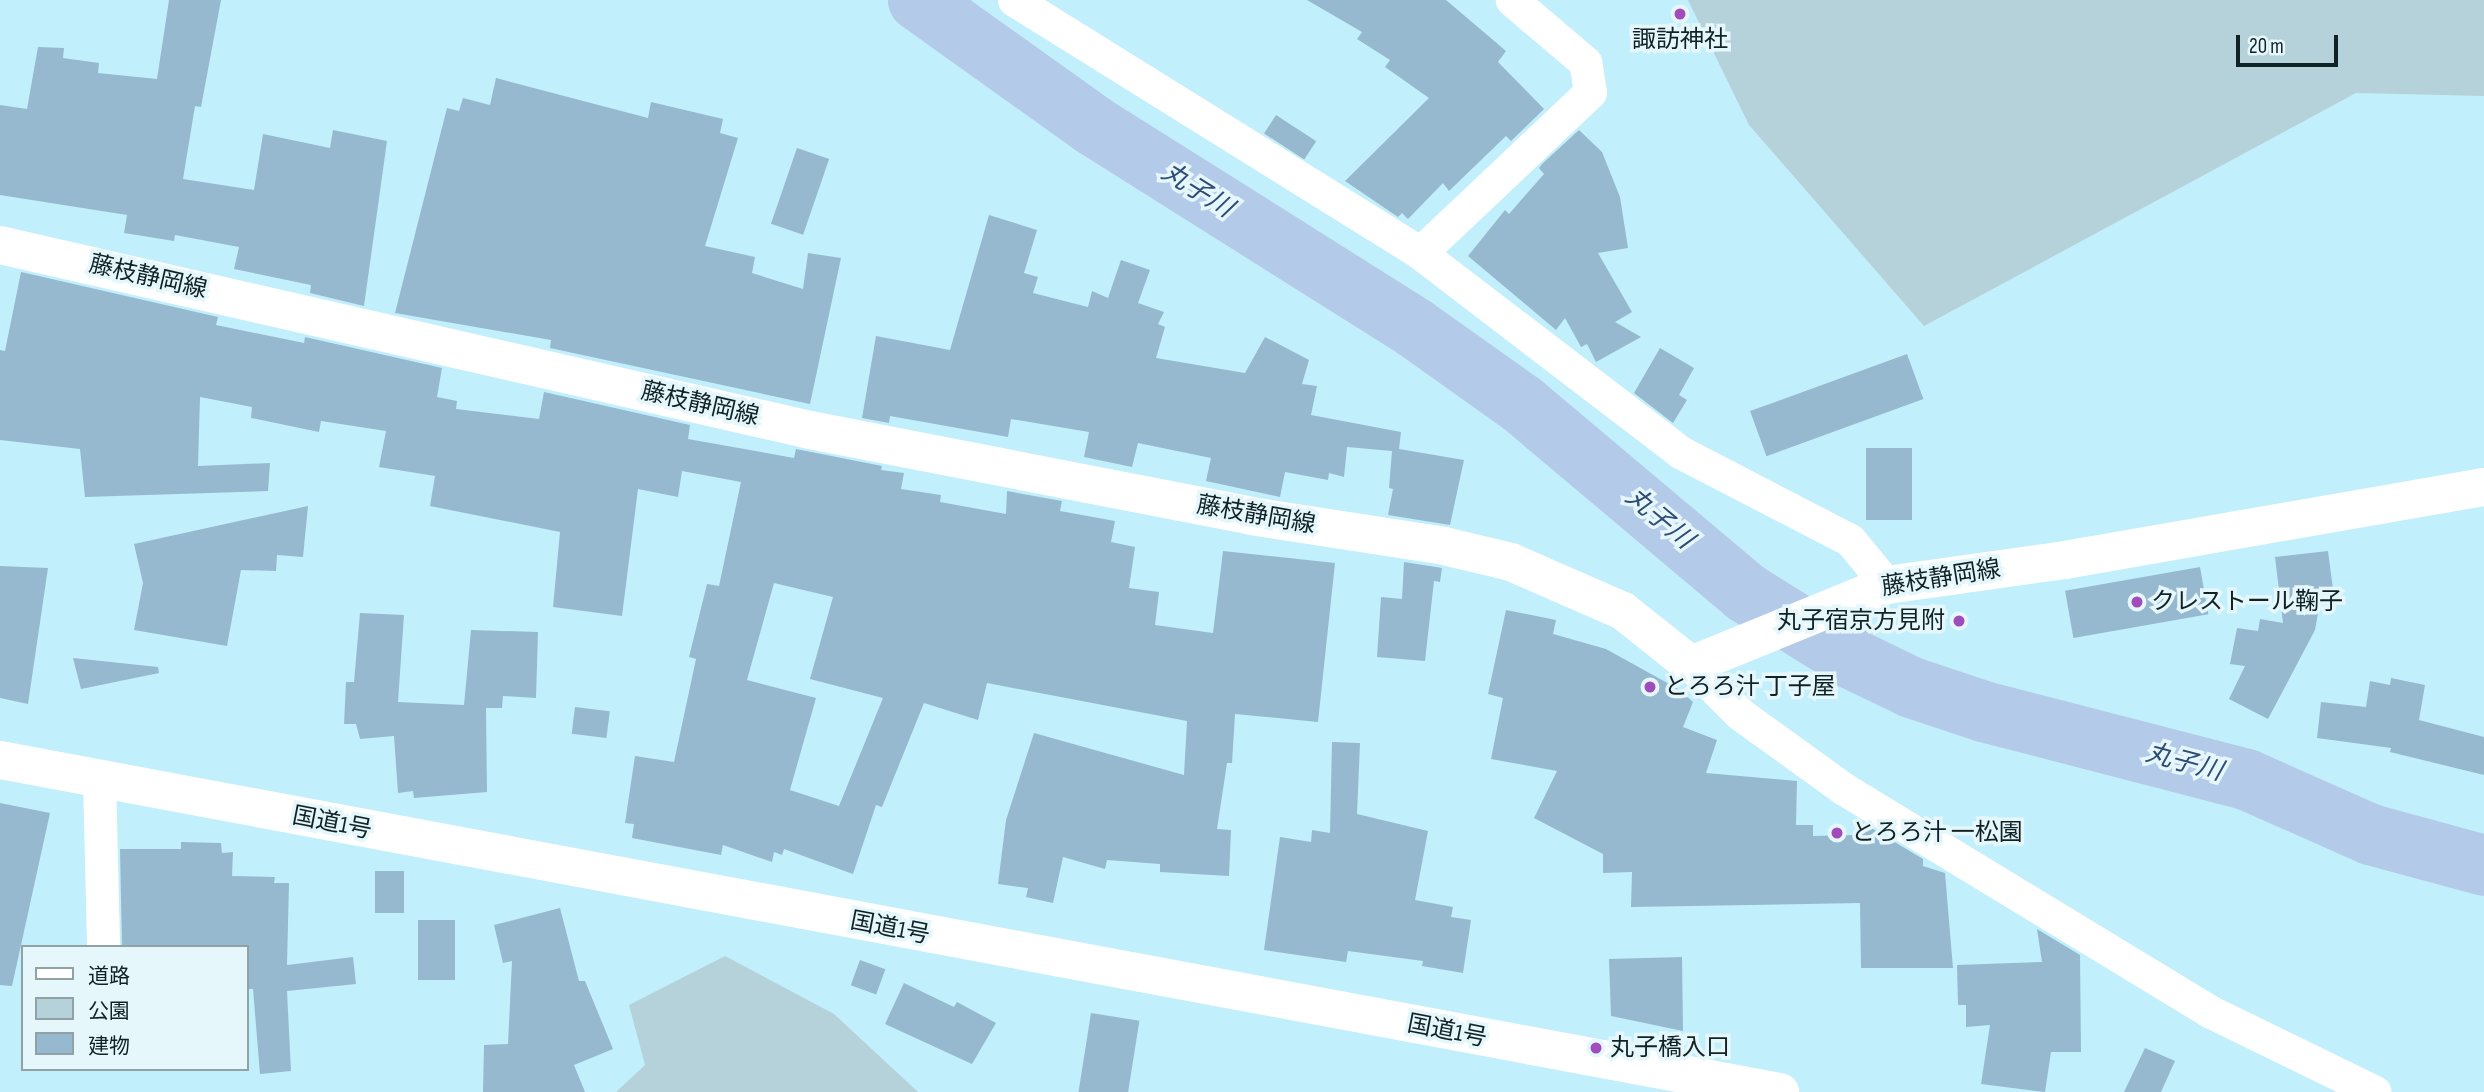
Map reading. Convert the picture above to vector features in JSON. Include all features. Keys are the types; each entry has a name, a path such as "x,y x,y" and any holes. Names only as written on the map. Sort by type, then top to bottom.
{"main road":[{"name":"藤枝静岡線","path":"0,245 810,430 1498,559 1564,582 1623,611 1691,665 1871,589 2065,560 2484,487"},
{"name":"国道1号","path":"0,760 1780,1092"}],"street":[{"path":"1014,0 1420,253 1681,452 1850,540 1871,589"},
{"path":"1420,253 1590,92 1585,62 1512,0"},
{"path":"1691,665 1740,714 1844,789 2211,1012 2375,1092"},
{"path":"99,779 103,945"}],"green space":[{"path":"1688,0 2484,0 2484,96 2356,93 1924,326 1749,125"},
{"path":"725,956 834,1014 918,1092 616,1092 645,1065 629,1005"}],"building":[{"path":"169,0 221,0 201,107 195,106 183,179 254,190 263,134 330,148 333,130 387,141 364,306 310,293 311,285 234,269 239,247 175,235 174,241 124,233 127,215 0,195 0,105 27,109 38,47 64,48 63,58 99,63 98,73 157,79"},
{"path":"1307,0 1446,0 1506,51 1498,62 1544,109 1511,141 1506,136 1449,191 1443,183 1408,219 1402,213 1398,217 1345,181 1429,98 1385,67 1390,60 1357,39 1362,32"},
{"path":"496,78 648,118 651,102 723,119 720,133 738,138 705,246 755,257 752,273 803,289 808,253 841,258 810,404 550,348 551,340 395,313 447,108 459,111 463,98 490,105"},
{"path":"1276,115 1316,141 1304,160 1264,133"},
{"path":"1579,130 1602,152 1620,197 1628,248 1598,253 1632,312 1615,322 1641,337 1596,362 1587,344 1581,347 1565,318 1556,330 1468,256 1505,210 1509,214 1544,174 1539,168 1542,164"},
{"path":"797,148 829,159 803,235 771,224"},
{"path":"989,215 1037,230 1024,273 1038,277 1033,293 1088,307 1092,291 1108,298 1121,260 1150,270 1138,303 1164,312 1158,324 1165,327 1156,358 1245,373 1265,337 1309,360 1302,384 1317,386 1311,415 1401,432 1399,449 1464,460 1450,525 1388,515 1393,489 1389,488 1392,451 1347,447 1344,477 1329,473 1328,480 1285,472 1280,497 1206,481 1211,458 1138,443 1132,467 1084,457 1089,432 1011,419 1008,437 890,416 889,423 862,418 876,336 950,350"},
{"path":"21,272 218,317 216,325 304,343 305,337 442,368 437,397 457,401 456,409 539,419 544,392 690,425 688,439 794,458 796,449 882,466 881,470 904,473 901,489 941,495 940,502 1006,514 1007,491 1062,501 1060,511 1115,521 1111,542 1135,547 1129,588 1159,592 1155,625 1213,633 1223,551 1335,563 1318,722 1235,714 1232,763 1227,763 1217,829 1231,830 1229,876 1160,872 1160,864 1107,860 1105,869 1063,857 1053,903 1026,897 1028,888 998,884 1006,820 1034,733 1184,775 1187,721 987,683 978,720 924,703 882,807 876,805 853,874 784,849 782,855 774,852 772,862 723,845 721,855 632,838 634,824 625,823 635,756 674,762 696,659 689,657 707,584 719,586 741,482 682,471 678,497 638,489 622,616 553,607 560,532 430,506 435,476 379,467 386,431 321,421 319,432 251,418 252,407 200,397 198,466 270,463 268,491 85,497 80,449 0,440 0,350 5,351","holes":["774,583 833,597 810,679 883,698 839,806 790,790 816,698 747,680"]},
{"path":"1660,348 1694,368 1679,395 1687,400 1673,423 1634,393"},
{"path":"1907,354 1923,399 1766,456 1750,411"},
{"path":"1866,448 1912,448 1912,520 1866,520"},
{"path":"308,506 303,557 277,555 276,571 241,570 227,646 134,630 143,583 134,544"},
{"path":"2328,551 2333,589 2322,591 2315,630 2268,719 2229,699 2245,666 2230,664 2237,628 2258,631 2260,619 2283,623 2275,557"},
{"path":"1404,562 1442,568 1440,582 1434,581 1425,661 1377,657 1381,597 1402,599"},
{"path":"0,566 48,568 28,704 0,698"},
{"name":"クレストール鞠子","path":"2200,567 2208,614 2073,638 2065,591"},
{"path":"1506,610 1556,620 1553,634 1606,649 1680,690 1693,702 1683,727 1717,740 1706,773 1797,781 1796,825 1813,825 1813,836 1858,835 1863,823 1923,859 1923,866 1945,873 1953,968 1861,968 1860,903 1631,907 1632,872 1603,873 1603,854 1534,818 1557,771 1491,759 1503,698 1488,694"},
{"path":"360,613 404,615 398,702 464,705 471,630 538,632 536,698 503,696 502,708 486,708 487,792 414,798 413,791 398,793 394,736 360,739 356,724 344,724 346,682 354,682"},
{"path":"73,658 158,667 159,673 81,689"},
{"path":"2391,678 2425,685 2419,720 2484,737 2484,775 2390,752 2391,748 2317,738 2321,702 2366,707 2370,681 2390,685"},
{"path":"575,707 610,711 606,738 572,734"},
{"path":"1332,742 1360,743 1357,814 1428,831 1415,900 1453,907 1451,917 1471,920 1463,973 1422,966 1423,961 1348,951 1346,962 1264,950 1280,837 1311,842 1312,830 1330,833"},
{"path":"0,803 50,813 12,986 0,985"},
{"path":"181,842 221,843 222,853 233,852 232,876 275,877 274,883 289,883 287,965 353,957 356,984 287,991 291,1071 260,1074 253,989 248,989 248,945 122,945 120,849 181,849"},
{"path":"375,871 404,871 404,913 375,913"},
{"path":"560,908 579,981 585,981 613,1049 574,1065 585,1092 483,1092 484,1045 508,1044 512,961 503,963 494,925"},
{"path":"418,920 455,920 455,980 418,980"},
{"path":"2037,929 2080,955 2081,1052 2051,1052 2045,1092 1981,1084 1990,1025 1966,1027 1966,1005 1958,1005 1957,965 2042,962"},
{"path":"1682,957 1683,1031 1611,1016 1609,959"},
{"path":"860,960 885,969 876,995 851,985"},
{"path":"904,983 954,1007 957,1002 996,1023 972,1064 885,1024"},
{"path":"1091,1013 1139,1021 1128,1092 1078,1092"},
{"path":"2145,1048 2175,1061 2161,1092 2124,1092"}],"waterway":[{"name":"丸子川","path":"918,0 1093,125 1415,328 1522,404 1745,592 1851,658 1911,687 1983,711 2246,779 2370,834 2484,865"}],"place":[{"name":"諏訪神社","path":"1680,14"},
{"name":"クレストール鞠子","path":"2137,602"},
{"name":"丸子宿京方見附","path":"1959,621"},
{"name":"とろろ汁 丁子屋","path":"1650,687"},
{"name":"とろろ汁 一松園","path":"1837,833"},
{"name":"丸子橋入口","path":"1596,1048"}]}
